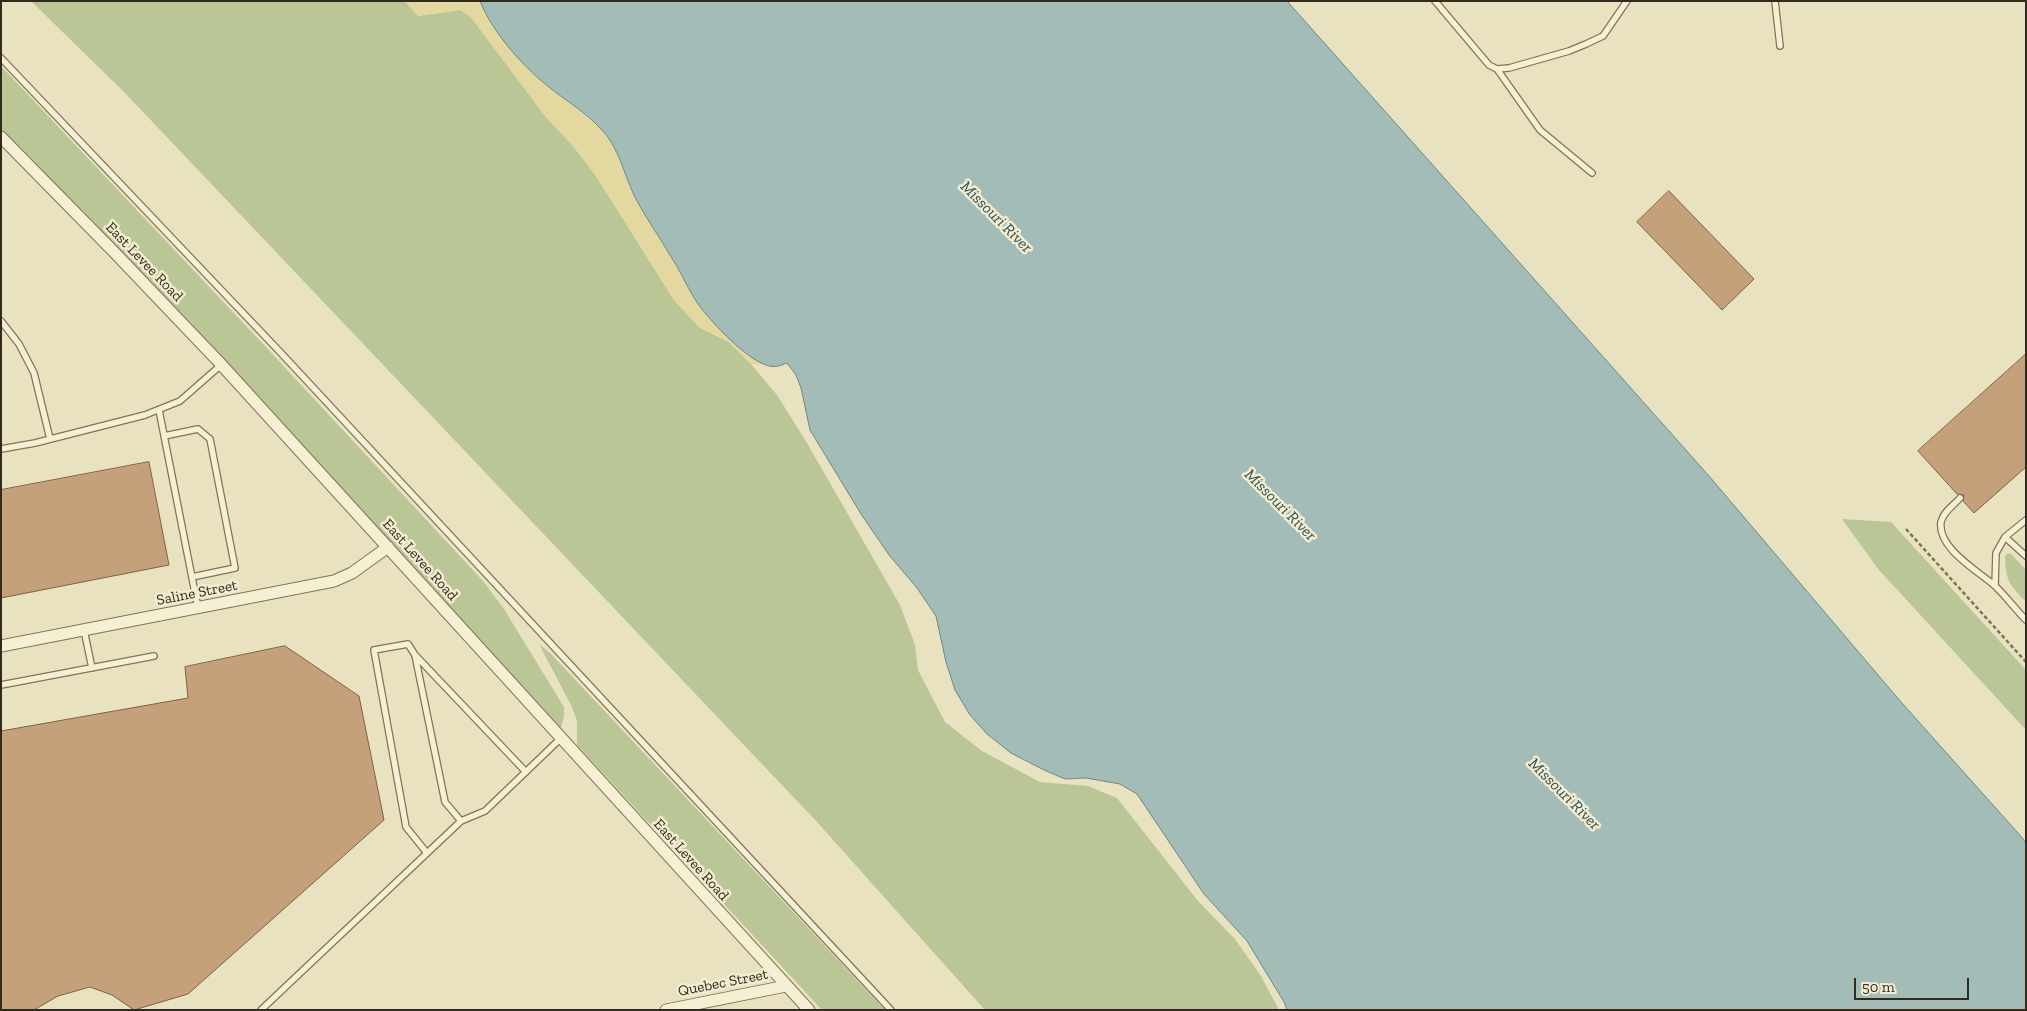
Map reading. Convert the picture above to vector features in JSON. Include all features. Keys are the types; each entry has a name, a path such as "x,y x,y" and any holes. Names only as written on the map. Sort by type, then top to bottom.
{"street":[{"name":"East Levee Road","path":"3,141 114,252 221,365 809,1010"},
{"name":"Saline Street","path":"1,646 334,581 352,573 388,547"},
{"name":"Quebec Street","path":"666,1010 786,986"}],"lane":[{"path":"1435,1 1489,65 1497,69 1540,130 1592,173"},
{"path":"1497,69 1509,68 1569,51 1603,36 1627,1"},
{"path":"1775,1 1780,46"},
{"path":"1,58 288,360 891,1010"},
{"path":"1,321 19,344 34,373 50,439"},
{"path":"1,449 50,439 159,410 180,401 221,365"},
{"path":"159,410 198,608"},
{"path":"164,436 198,429 210,439 212,448 235,568 192,577"},
{"path":"1960,498 1945,514 1941,522 1942,534 1948,546 1995,586 2026,620"},
{"path":"1995,586 1996,553 2005,537 2026,520"},
{"path":"2005,537 2026,556"},
{"path":"84,630 92,668"},
{"path":"427,853 406,827 374,650 408,644 415,655 526,772"},
{"path":"415,655 444,802 461,821"},
{"path":"1,686 154,656"},
{"path":"261,1010 461,821 485,811 560,739"}],"path":[{"path":"1906,529 2026,662"}],"green space":[{"path":"31,1 405,1 418,16 460,10 470,16 546,117 574,147 596,176 674,300 699,327 729,342 751,364 777,395 807,443 900,605 915,645 918,670 945,722 982,751 1040,782 1088,786 1117,798 1198,901 1235,939 1261,976 1279,1010 985,1010 817,822 125,93"},
{"path":"1,66 483,581 504,609 564,707 561,728 240,379 1,130"},
{"path":"1842,519 1891,522 2026,670 2026,730 1879,570"},
{"path":"2008,553 2026,570 2026,602 2012,586 2006,572 2005,556"},
{"path":"539,644 552,655 885,1010 822,1010 577,745 577,721 572,707"}],"sand":[{"path":"405,1 480,1 493,25 512,51 553,90 602,130 615,148 624,172 694,298 748,354 766,365 751,364 729,342 699,327 674,300 596,176 574,147 546,117 470,16 460,10 418,16"}],"water":[{"name":"Missouri River","path":"480,1 1287,1 1709,476 1901,702 2026,842 2026,1010 1287,1010 1247,941 1204,894 1137,794 1120,784 1086,778 1065,779 1044,770 1011,753 987,734 970,715 955,690 946,662 936,616 917,588 889,555 861,514 810,430 801,388 796,375 787,363 772,366 757,361 726,336 708,316 694,298 639,204 617,153 607,136 590,118 532,73 493,26"}],"building":[{"path":"1669,191 1754,279 1722,310 1637,222"},
{"path":"2026,354 2026,467 1974,513 1963,501 1964,495 1957,494 1918,451"},
{"path":"149,462 169,565 1,598 1,490"},
{"path":"285,646 359,696 384,820 188,994 134,1010 112,995 90,987 58,996 34,1010 1,1010 1,731 188,698 185,667"}]}
